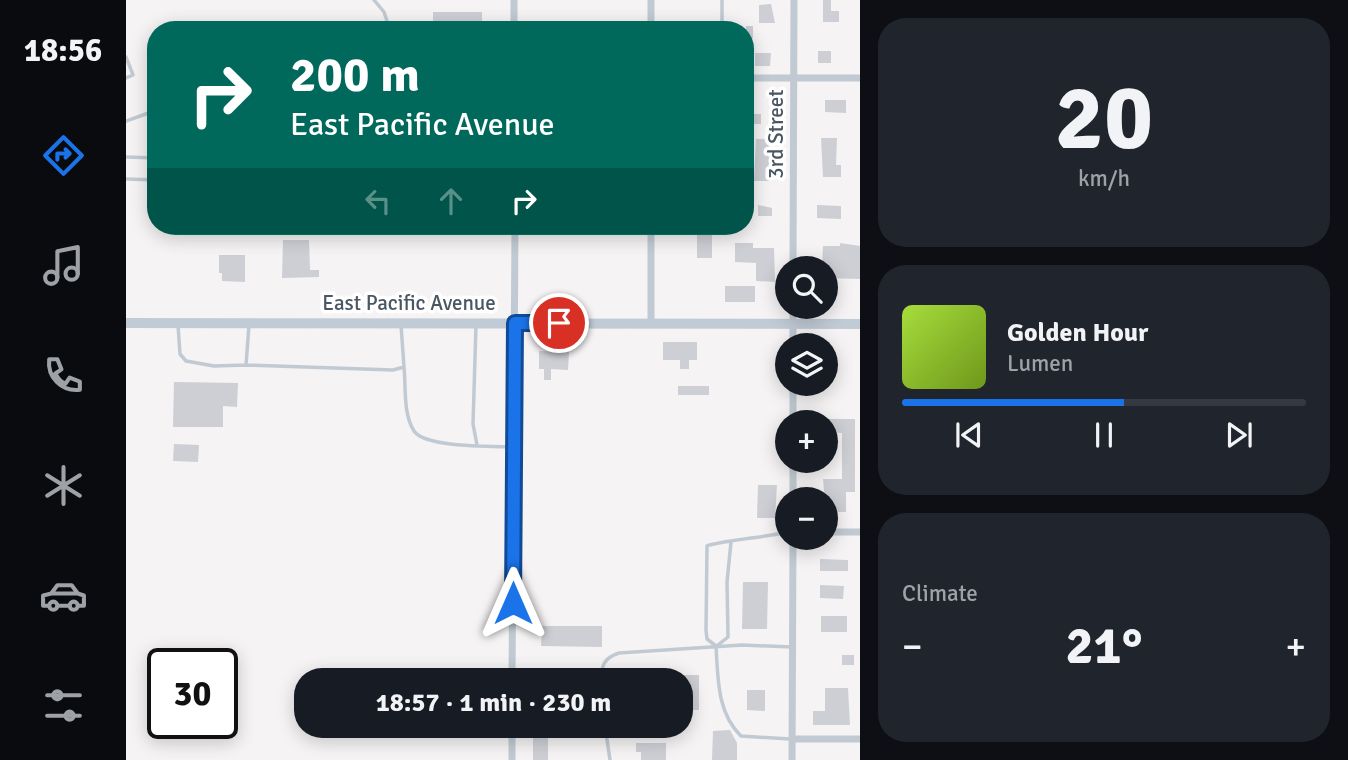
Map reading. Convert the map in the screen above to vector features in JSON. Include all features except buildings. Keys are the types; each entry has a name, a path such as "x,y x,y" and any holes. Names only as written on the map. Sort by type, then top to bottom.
{"main road":[{"name":"East Pacific Avenue","path":"126,323 860,324"}],"street":[{"path":"514,0 514,21"},
{"path":"651,0 651,21"},
{"name":"3rd Street","path":"793,256 794,0"},
{"path":"754,78 860,78"},
{"path":"512,668 515,235"},
{"path":"651,235 651,323"},
{"path":"793,319 793,333"},
{"path":"838,532 860,532"},
{"path":"792,760 793,550"},
{"path":"512,738 512,760"},
{"path":"792,739 860,739"}],"lane":[{"path":"374,0 384,12 387,21"},
{"path":"722,0 722,21"},
{"path":"126,57 133,75 126,78"},
{"path":"126,121 147,114"},
{"path":"126,157 147,158"},
{"path":"126,179 147,180"},
{"path":"177,323 180,354 186,361 214,366 393,370 404,367"},
{"path":"246,365 250,323"},
{"path":"400,323 408,414 415,433 426,440 514,447"},
{"path":"476,323 473,424 477,445"},
{"path":"775,535 732,542 714,541 708,546 707,639 716,646 718,693 734,729 741,736 792,739"},
{"path":"716,646 728,637 727,582 732,542"},
{"path":"601,668 607,657 619,653 689,651 716,646 792,647"},
{"path":"607,738 610,760"}],"route":[{"path":"513,603 515,323 559,323"}]}
